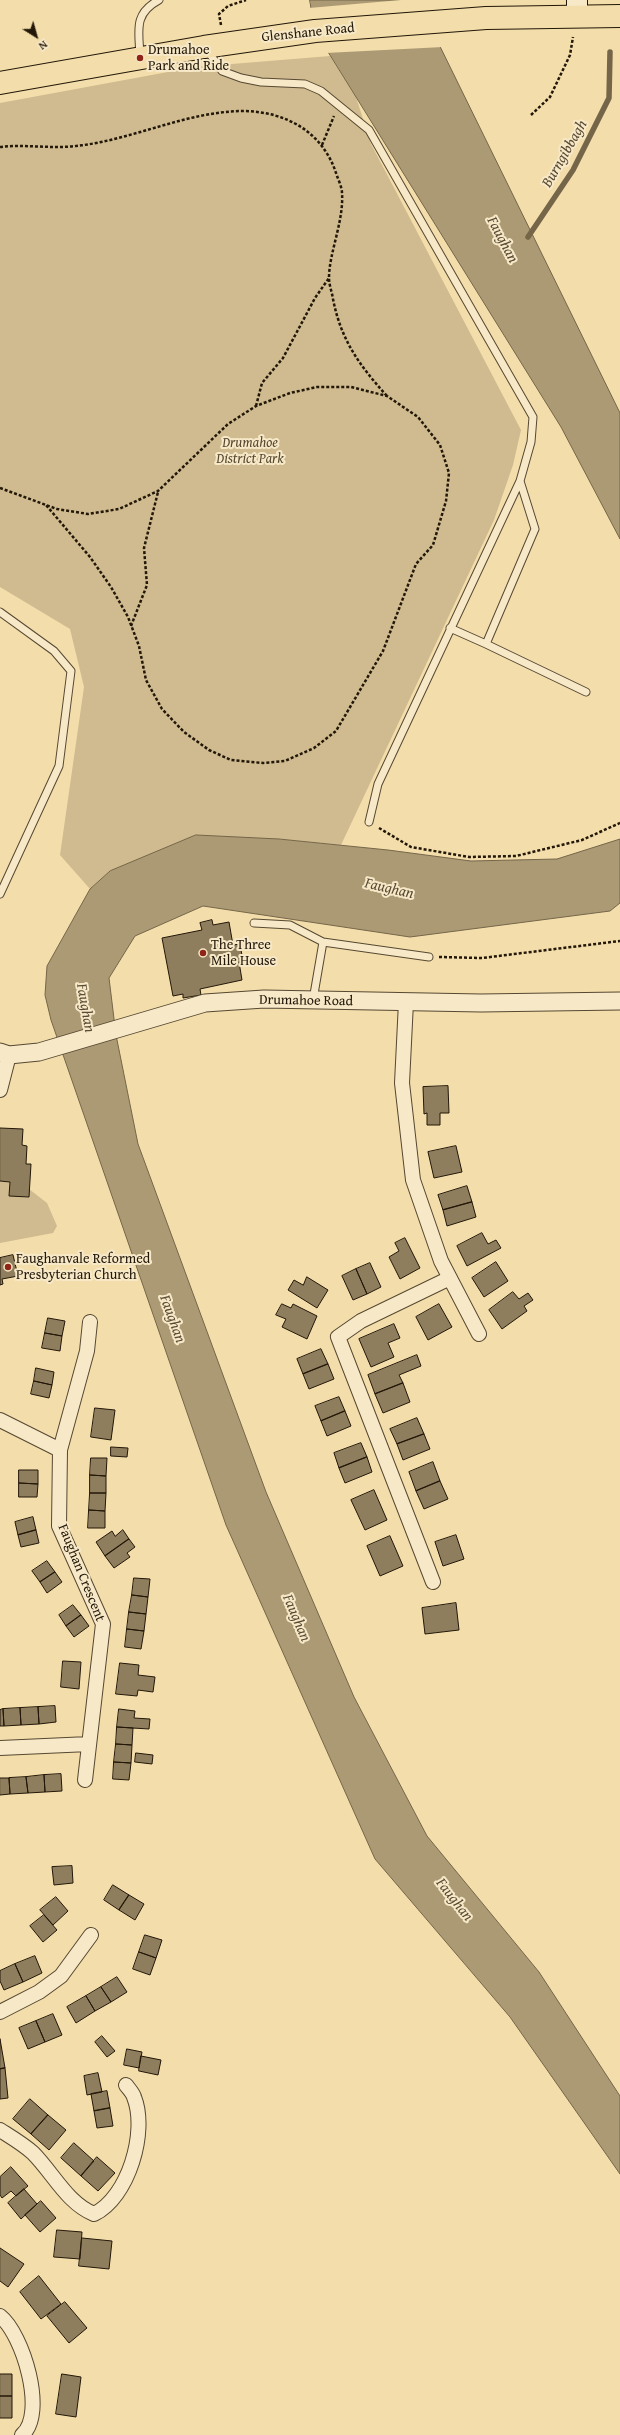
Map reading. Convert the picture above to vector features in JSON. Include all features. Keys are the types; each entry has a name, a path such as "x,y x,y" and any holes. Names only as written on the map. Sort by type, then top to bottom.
{"highway":[{"name":"Glenshane Road","path":"0,83 214,45 315,31 486,18 577,8 620,16"}],"street":[{"name":"Drumahoe Road","path":"5,1054 39,1052 205,1003 264,999 481,1003 620,1001"},
{"path":"406,1002 402,1083 413,1180 441,1261 478,1334"},
{"path":"0,1090 5,1054"},
{"path":"433,1582 338,1337 361,1321 450,1278"},
{"name":"Faughan Crescent","path":"85,1780 103,1624 59,1526 60,1450 87,1351 90,1322"},
{"path":"0,1420 60,1450"},
{"path":"0,1748 89,1744"},
{"path":"0,2012 39,1992 61,1976 91,1935"},
{"path":"0,2130 33,2153 74,2200 86,2211 94,2214 101,2211 116,2196 127,2179 133,2158 138,2133 137,2116 134,2097 126,2085"},
{"path":"0,2316 5,2320 19,2342 26,2360 31,2382 30,2417 26,2431 22,2435"}],"lane":[{"path":"140,58 139,21 150,5 159,0"},
{"path":"214,45 222,71 262,82 305,84 321,91 339,104 369,130 533,417 531,442 520,481 378,784 369,822"},
{"path":"486,644 536,529 520,481"},
{"path":"0,612 54,651 71,671 59,766 0,894"},
{"path":"450,628 586,692"},
{"path":"254,923 290,926 323,942 429,957"},
{"path":"313,1000 323,942"}],"path":[{"path":"214,45 219,14 228,6 246,0"},
{"path":"531,115 550,97 570,54 577,8"},
{"path":"322,145 339,104"},
{"path":"0,146 76,146 204,115 244,111 276,116 302,126 322,145 330,155 342,193 338,231 329,278 315,298 283,358 262,383 256,406"},
{"path":"46,505 90,557 111,587 131,626 139,646 146,680 162,710 184,732 209,750 231,760 263,763 285,761 314,748 336,731 383,651 416,564 433,545 446,501 449,473 440,444 418,417 387,396 366,372 344,338 329,278"},
{"path":"0,488 46,505 88,514 119,509 158,491 228,424 256,406 290,393 317,387 352,388 387,396"},
{"path":"131,626 147,585 144,548 158,491"},
{"path":"369,822 411,847 469,857 516,856 582,840 620,823"},
{"path":"429,957 482,958 620,941"}],"green space":[{"name":"Drumahoe District Park","path":"330,56 356,97 371,144 521,430 513,465 494,520 341,845 279,839 110,871 90,889 60,855 84,687 70,629 0,587 0,103 195,67"},
{"path":"0,1181 10,1182 9,1196 28,1197 29,1189 47,1203 57,1226 53,1233 0,1243"}],"water":[{"name":"Faughan","path":"310,0 423,0 428,22 620,413 620,539 561,427 315,31"},
{"name":"Faughan","path":"196,835 279,839 388,850 471,861 557,859 620,839 620,903 610,911 410,937 203,906 135,936 109,978 116,1035 138,1144 266,1492 354,1697 427,1836 539,1972 620,2096 620,2174 510,2017 375,1859 226,1525 51,1020 45,995 47,966 90,889 110,871"}],"pier":[{"path":"401,0 425,0 430,22 443,47 326,53 313,32 309,8"}],"building":[{"name":"The Three Mile House","path":"212,920 213,925 229,922 233,945 240,944 243,961 239,962 242,980 200,989 201,995 183,998 183,994 173,996 162,938 202,930 200,923"},
{"path":"448,1086 449,1113 440,1113 440,1125 427,1125 427,1113 424,1114 423,1087"},
{"path":"0,1128 23,1129 22,1145 27,1146 26,1164 31,1164 29,1197 9,1196 10,1182 0,1181"},
{"path":"456,1146 462,1172 434,1178 428,1152"},
{"path":"467,1186 472,1202 443,1210 438,1195"},
{"path":"472,1202 476,1217 447,1226 443,1210"},
{"path":"482,1233 488,1244 496,1240 501,1248 467,1266 457,1246"},
{"path":"405,1238 420,1268 400,1279 389,1257 399,1251 395,1243"},
{"name":"Faughanvale Reformed Presbyterian Church","path":"13,1255 18,1276 2,1279 3,1284 0,1285 0,1258"},
{"path":"496,1262 508,1281 484,1297 472,1278"},
{"path":"370,1263 381,1287 367,1294 356,1269"},
{"path":"356,1269 367,1294 353,1300 342,1276"},
{"path":"307,1277 328,1290 317,1308 288,1290 294,1280 303,1285"},
{"path":"513,1292 519,1299 528,1293 533,1300 524,1306 527,1311 502,1329 489,1310"},
{"path":"282,1304 291,1308 293,1304 317,1316 307,1339 282,1327 286,1319 276,1315"},
{"path":"439,1304 452,1327 428,1340 416,1317"},
{"path":"48,1318 65,1321 62,1336 45,1333"},
{"path":"394,1324 400,1338 388,1343 394,1357 371,1367 359,1339"},
{"path":"45,1333 62,1336 60,1351 42,1348"},
{"path":"321,1349 328,1364 303,1374 297,1359"},
{"path":"417,1355 421,1366 399,1375 403,1383 375,1394 368,1375"},
{"path":"328,1364 334,1379 309,1389 303,1374"},
{"path":"36,1368 54,1372 52,1385 34,1381"},
{"path":"34,1381 52,1385 49,1398 31,1394"},
{"path":"403,1383 410,1402 383,1413 375,1394"},
{"path":"339,1397 345,1411 321,1421 315,1406"},
{"path":"95,1408 115,1410 111,1440 91,1437"},
{"path":"345,1411 351,1426 327,1436 321,1421"},
{"path":"417,1418 424,1434 397,1444 390,1429"},
{"path":"424,1434 430,1449 403,1460 397,1444"},
{"path":"361,1443 367,1457 339,1468 334,1453"},
{"path":"111,1447 128,1448 127,1457 111,1456"},
{"path":"367,1457 372,1472 345,1483 339,1468"},
{"path":"91,1458 107,1458 106,1476 90,1475"},
{"path":"433,1462 440,1481 416,1491 409,1472"},
{"path":"19,1470 38,1470 38,1484 19,1483"},
{"path":"90,1475 106,1476 106,1493 90,1493"},
{"path":"440,1481 448,1499 424,1509 416,1491"},
{"path":"19,1483 38,1484 37,1497 19,1497"},
{"path":"374,1490 387,1520 365,1530 351,1500"},
{"path":"90,1493 106,1493 105,1511 89,1510"},
{"path":"89,1510 105,1511 105,1528 88,1528"},
{"path":"33,1517 36,1530 18,1535 15,1522"},
{"path":"36,1530 39,1543 21,1547 18,1535"},
{"path":"123,1530 129,1539 105,1556 96,1542 112,1531 115,1536"},
{"path":"456,1535 464,1559 443,1566 435,1542"},
{"path":"390,1536 403,1566 380,1576 367,1546"},
{"path":"129,1539 135,1547 127,1553 130,1557 114,1568 105,1556"},
{"path":"47,1561 55,1572 40,1582 32,1571"},
{"path":"55,1572 62,1582 47,1593 40,1582"},
{"path":"134,1578 150,1579 148,1597 132,1595"},
{"path":"132,1595 148,1597 146,1614 129,1612"},
{"path":"456,1603 459,1630 425,1634 422,1608"},
{"path":"73,1605 81,1615 66,1626 59,1615"},
{"path":"129,1612 146,1614 144,1631 127,1629"},
{"path":"81,1615 89,1626 74,1637 66,1626"},
{"path":"127,1629 144,1631 141,1649 125,1647"},
{"path":"63,1661 81,1662 79,1689 61,1687"},
{"path":"120,1663 139,1665 138,1675 155,1677 153,1692 138,1690 137,1696 116,1694"},
{"path":"55,1706 56,1722 39,1724 38,1707"},
{"path":"38,1707 39,1724 21,1725 20,1708"},
{"path":"20,1708 21,1725 4,1726 3,1709"},
{"path":"3,1709 4,1726 0,1726 0,1710"},
{"path":"119,1709 135,1711 134,1718 150,1719 149,1729 117,1727"},
{"path":"117,1727 133,1728 132,1745 116,1744"},
{"path":"116,1744 132,1745 131,1763 114,1762"},
{"path":"136,1753 153,1755 152,1764 135,1762"},
{"path":"114,1762 131,1763 129,1780 113,1779"},
{"path":"61,1774 62,1791 45,1792 44,1775"},
{"path":"44,1775 45,1792 28,1793 26,1777"},
{"path":"26,1777 28,1793 10,1794 9,1778"},
{"path":"0,1778 9,1778 10,1794 0,1795"},
{"path":"72,1866 73,1883 54,1885 52,1867"},
{"path":"113,1885 129,1895 119,1910 104,1900"},
{"path":"129,1895 144,1904 135,1920 119,1910"},
{"path":"56,1897 68,1911 53,1925 40,1910"},
{"path":"44,1915 57,1930 43,1942 30,1926"},
{"path":"145,1935 162,1940 156,1958 139,1952"},
{"path":"139,1952 156,1958 150,1975 133,1969"},
{"path":"35,1956 42,1973 23,1982 15,1964"},
{"path":"15,1964 23,1982 4,1990 0,1981 0,1971"},
{"path":"117,1977 127,1992 111,2002 101,1987"},
{"path":"101,1987 111,2002 95,2011 86,1996"},
{"path":"86,1996 95,2011 76,2023 67,2007"},
{"path":"53,2014 62,2035 45,2042 36,2021"},
{"path":"36,2021 45,2042 28,2049 19,2028"},
{"path":"102,2036 115,2051 107,2057 95,2042"},
{"path":"0,2039 5,2068 0,2069"},
{"path":"127,2049 142,2052 139,2068 124,2065"},
{"path":"141,2056 161,2060 158,2075 139,2071"},
{"path":"5,2068 8,2098 0,2099 0,2069"},
{"path":"98,2073 102,2092 87,2095 84,2076"},
{"path":"107,2091 110,2108 94,2111 91,2094"},
{"path":"30,2099 48,2115 31,2134 13,2119"},
{"path":"110,2108 113,2126 97,2128 94,2111"},
{"path":"48,2115 66,2130 49,2150 31,2134"},
{"path":"74,2143 94,2161 81,2176 61,2158"},
{"path":"97,2157 115,2173 98,2191 81,2176"},
{"path":"11,2167 28,2186 16,2196 11,2191 2,2198 0,2195 0,2177"},
{"path":"24,2189 37,2204 21,2219 8,2203"},
{"path":"41,2201 56,2218 40,2232 25,2215"},
{"path":"57,2230 82,2232 80,2259 54,2257"},
{"path":"82,2238 112,2241 109,2269 79,2266"},
{"path":"0,2248 24,2264 8,2287 0,2281"},
{"path":"39,2276 61,2304 41,2319 20,2292"},
{"path":"65,2302 87,2328 69,2343 47,2316"},
{"path":"0,2374 12,2374 12,2396 0,2396"},
{"path":"62,2374 81,2377 76,2417 56,2414"},
{"path":"0,2396 12,2396 12,2418 0,2418"}],"waterway":[{"name":"Burngibbagh","path":"528,237 573,170 609,98 610,52"}],"place":[{"name":"Drumahoe Park and Ride","path":"140,58"},
{"name":"The Three Mile House","path":"203,953"},
{"name":"Faughanvale Reformed Presbyterian Church","path":"8,1267"}]}
